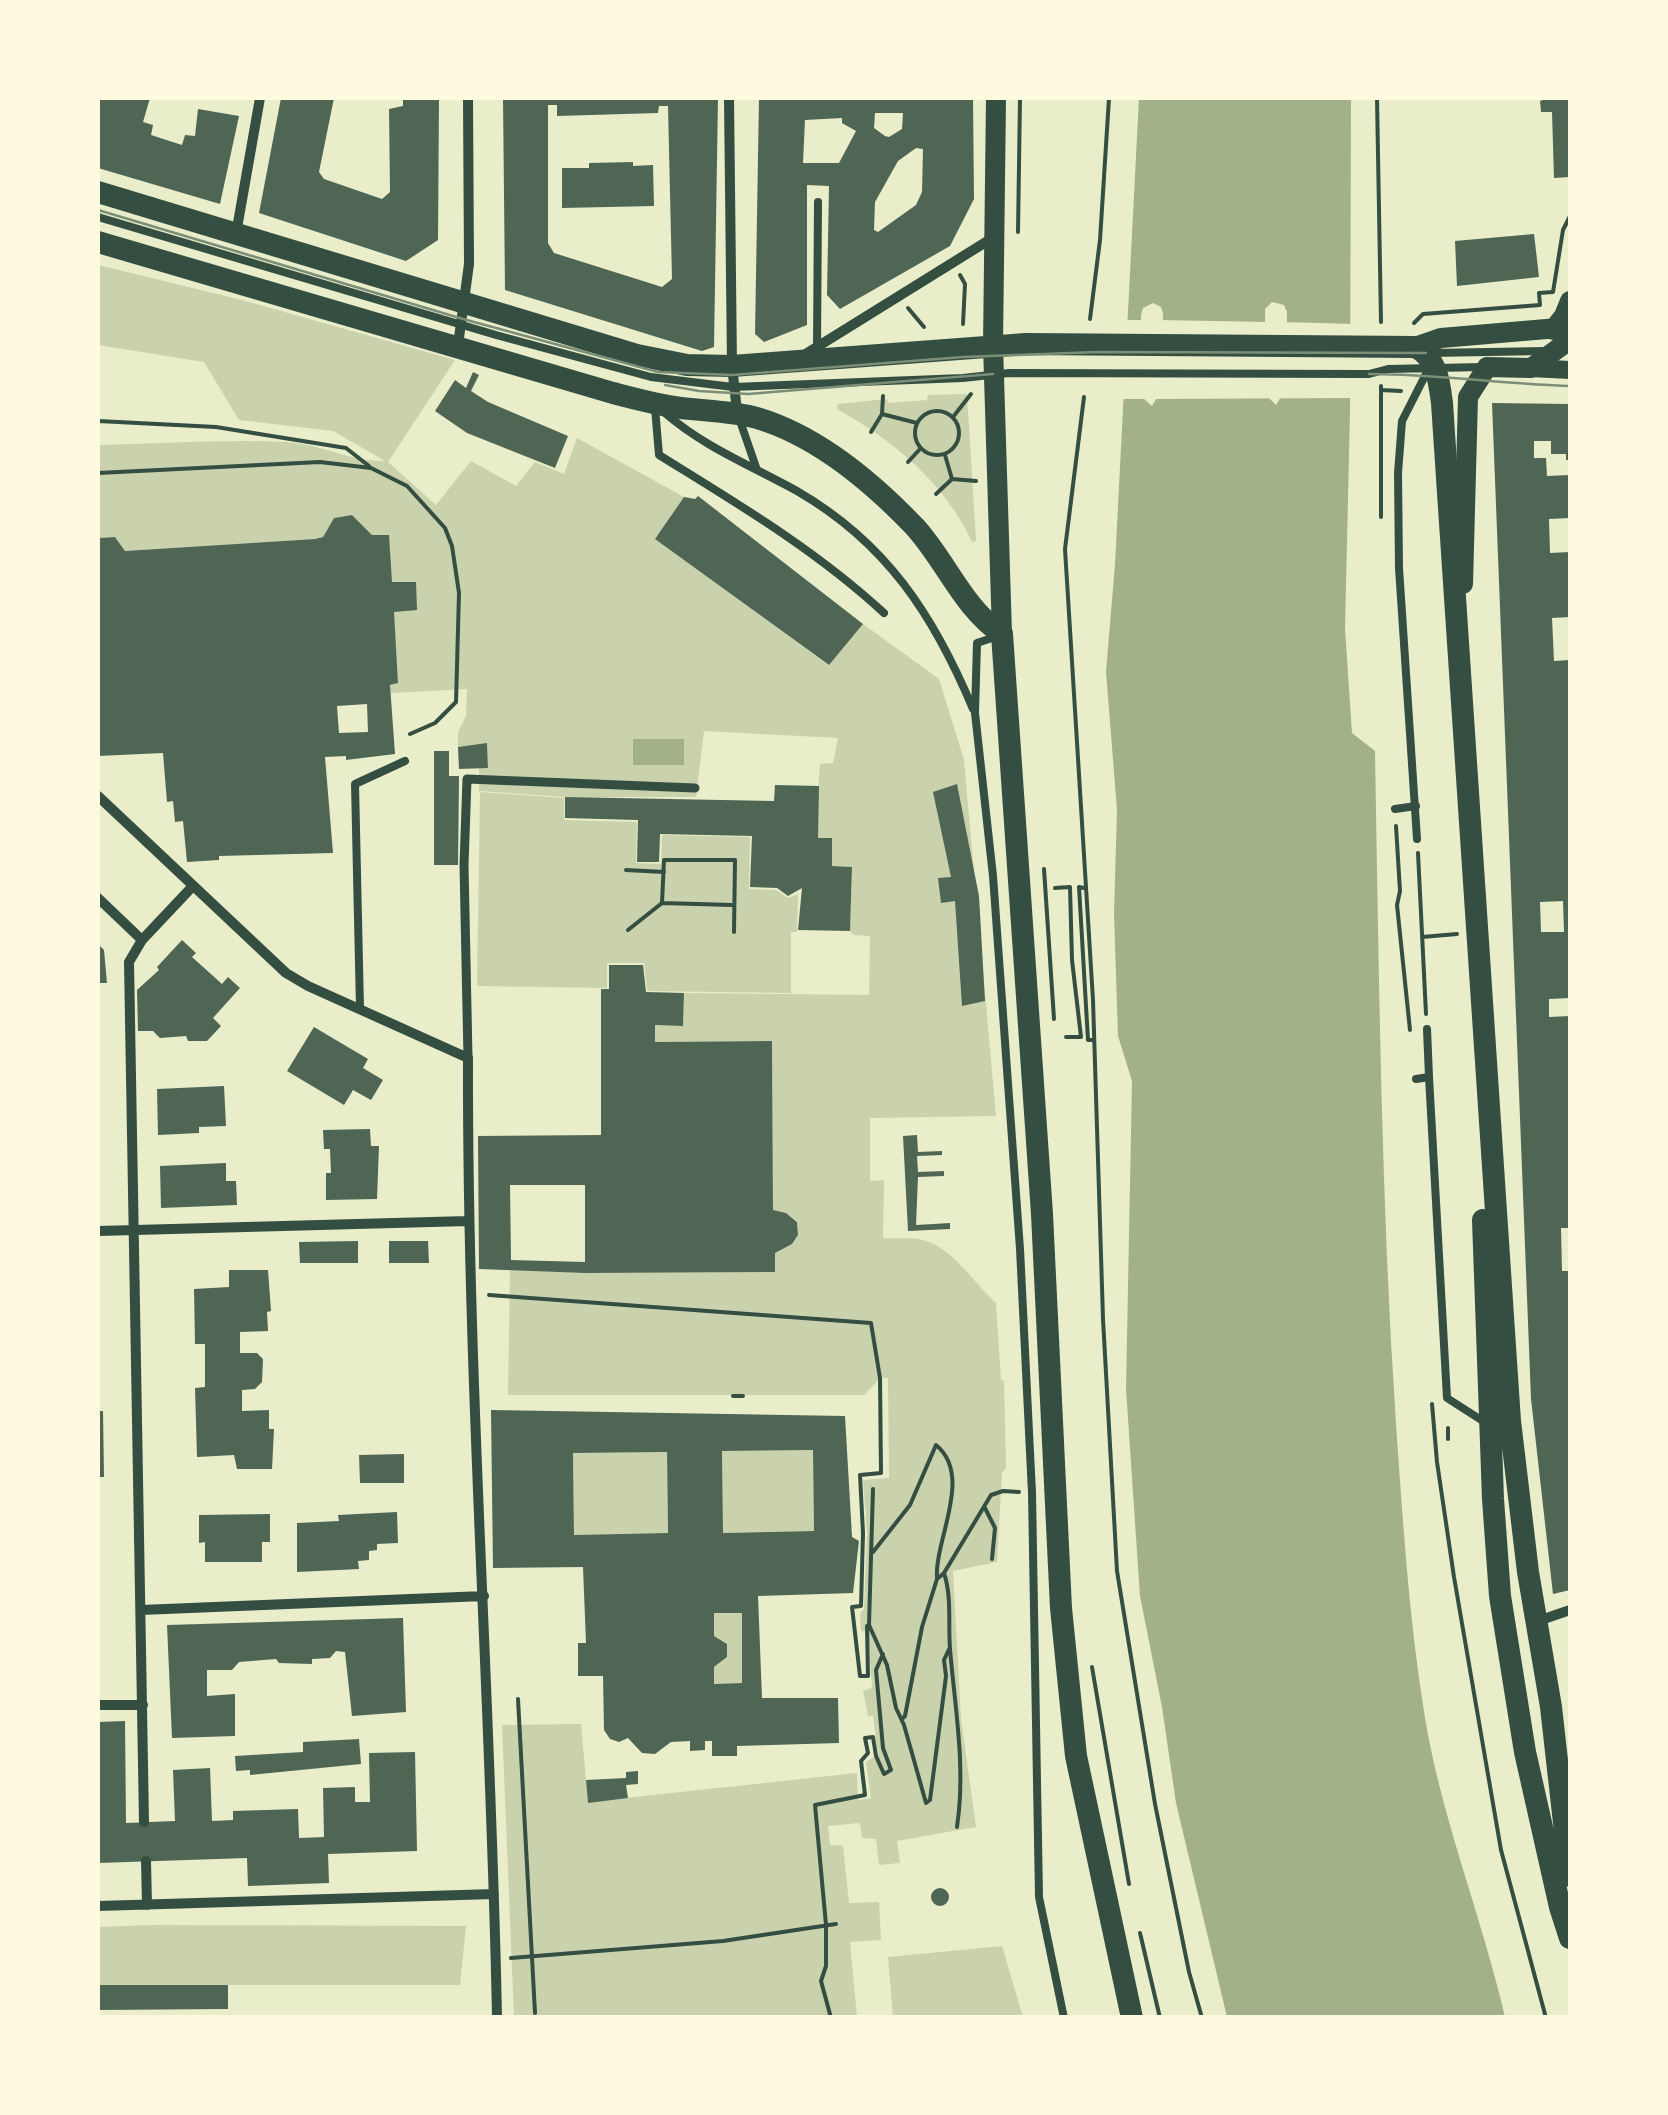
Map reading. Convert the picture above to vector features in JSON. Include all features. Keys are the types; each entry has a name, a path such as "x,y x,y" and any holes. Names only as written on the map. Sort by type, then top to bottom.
{"main road":[{"path":"996,98 994,237 1003,345 994,374 1002,634 1042,1214 1061,1608 1076,1756 1132,2018"},
{"path":"98,192 236,234 654,404 738,414 794,432 875,490 924,537 980,616 1002,634"},
{"path":"98,242 462,325 637,356 684,373 732,377 793,362 1003,345 1429,355 1564,340"},
{"path":"1564,340 1564,316 1570,301"},
{"path":"1459,696 1468,397 1487,367 1530,368 1564,340"},
{"path":"1429,355 1442,403 1510,1421 1570,1876"},
{"path":"1486,1101 1482,1197 1497,1568 1524,1752 1570,1938"}],"street":[{"path":"236,234 260,98"},
{"path":"462,325 469,264 468,98"},
{"path":"729,98 732,377 738,414"},
{"path":"793,362 994,237"},
{"path":"1530,368 1570,370"},
{"path":"498,2018 470,1314 464,865 467,779 696,788"},
{"path":"98,796 286,973 468,1058"},
{"path":"144,1822 129,962 142,940 192,887"},
{"path":"98,898 142,940"},
{"path":"98,1231 468,1221"},
{"path":"141,1610 484,1596"},
{"path":"1538,1622 1570,1610"},
{"path":"98,1706 143,1705"},
{"path":"146,1861 148,1905"},
{"path":"98,1906 494,1894"}],"lane":[{"path":"816,347 818,202"},
{"path":"98,217 462,325"},
{"path":"732,377 963,378 1051,372 1369,374 1429,355 1487,367"},
{"path":"1417,839 1398,473 1404,416 1429,355"},
{"path":"654,404 698,438 844,522 890,566 936,630 975,713"},
{"path":"654,404 660,456 772,524 844,576 884,613"},
{"path":"738,414 758,470"},
{"path":"1002,634 977,643 975,713 993,876 1019,1229 1032,1493 1039,1897 1064,2018"},
{"path":"360,1008 355,784 406,761"},
{"path":"1396,809 1416,806"},
{"path":"1427,1028 1446,1398 1491,1426"},
{"path":"1416,1078 1429,1078"}],"path":[{"path":"1090,319 1100,240 1109,98"},
{"path":"1377,98 1381,324"},
{"path":"1429,355 1423,314 1540,305 1539,294 1552,292 1563,230 1570,216"},
{"path":"949,326 963,325 965,284 952,263"},
{"path":"900,296 922,327 936,326"},
{"path":"1381,371 1382,398"},
{"path":"952,416 971,394"},
{"path":"871,432 882,414 883,396"},
{"path":"1084,397 1065,549 1094,1040 1118,1571 1155,1804 1202,2018"},
{"path":"934,411 952,416 959,438 945,454 932,455 920,449 915,437 916,424 934,411"},
{"path":"882,414 916,424"},
{"path":"98,421 216,427 346,448 419,497 445,528 452,546 459,592 456,702 435,723 410,734"},
{"path":"959,438 974,440"},
{"path":"908,462 920,449"},
{"path":"945,454 952,480"},
{"path":"98,473 320,462 371,468"},
{"path":"936,494 952,480 976,481"},
{"path":"1417,839 1427,1028"},
{"path":"662,903 664,860 734,860 734,932"},
{"path":"626,870 664,872"},
{"path":"1055,888 1070,887 1072,960 1081,1037 1066,1038"},
{"path":"1084,888 1079,887 1088,1040 1094,1040"},
{"path":"628,930 662,903 734,905"},
{"path":"1422,938 1460,933"},
{"path":"1072,960 1083,960"},
{"path":"509,1296 870,1323 880,1378 880,1473 860,1475 861,1606 852,1607 860,1676 868,1676 865,1631 869,1625"},
{"path":"733,1396 743,1396"},
{"path":"1448,1428 1448,1439"},
{"path":"871,1554 910,1506 936,1445 949,1462 952,1499 902,1718"},
{"path":"873,1489 869,1625 883,1654 926,1803 930,1800 944,1696 944,1660 950,1647"},
{"path":"937,1578 991,1496 1002,1490"},
{"path":"985,1508 995,1528 992,1559"},
{"path":"944,1572 961,1756 962,1793 957,1826"},
{"path":"831,2018 821,1982 826,1966 826,1925 816,1805 865,1795 861,1761 868,1754 865,1738 873,1737 884,1774 891,1770 884,1748 876,1670 883,1654"},
{"path":"518,1700 535,2013"},
{"path":"496,1958 723,1940 836,1924"}],"shaded area":[{"path":"1139,98 1351,98 1345,629 1352,733 1375,751 1384,1172 1404,1535 1432,1756 1505,2017 1227,2017 1176,1803 1140,1596 1126,1389 1132,1081 1118,1036 1114,913 1117,810 1106,672","holes":["1272,302 1284,305 1287,312 1286,388 1276,405 1266,395 1265,309","1153,303 1163,313 1162,389 1152,406 1142,397 1141,315 1143,308"]},
{"path":"98,265 242,300 455,360 388,462 436,505 471,461 516,486 535,462 564,474 577,438 684,497 656,539 828,665 863,624 939,679 964,760 996,1116 870,1118 870,1181 884,1180 883,1238 918,1239 933,1244 953,1258 996,1303 1004,1381 1006,1467 1002,1473 997,1562 953,1571 961,1719 976,1827 897,1841 900,1863 879,1865 876,1839 862,1838 860,1823 828,1826 830,1845 843,1846 849,1903 879,1902 881,1940 850,1942 857,2017 514,2017 502,1725 581,1724 588,1802 857,1773 858,1800 871,1798 866,1762 878,1754 873,1716 868,1716 863,1691 872,1688 868,1631 861,1631 860,1614 864,1609 867,1533 863,1480 889,1478 888,1378 880,1378 864,1395 508,1395 510,1269 585,1273 775,1272 775,1253 792,1244 798,1235 797,1221 773,1210 772,1041 655,1042 655,1025 683,1026 684,993 869,995 870,936 853,935 850,931 852,867 832,866 832,839 815,838 820,764 833,763 838,738 704,731 696,797 565,797 479,791 479,768 488,767 487,744 458,747 458,732 466,716 467,689 391,693 390,685 398,683 388,535 372,535 352,515 334,518 323,537 315,539 125,551 115,537 98,538 98,445 286,442 385,461 333,431 239,420 204,362 98,345"},
{"path":"967,394 976,541 972,542 947,501 915,465 837,409 838,404"},
{"path":"633,739 684,739 684,765 633,765"},
{"path":"480,792 564,798 564,820 637,822 636,863 661,864 662,835 750,837 749,889 776,890 788,898 798,894 797,932 791,932 791,993 647,991 644,963 607,963 607,988 477,986"},
{"path":"813,1450 814,1531 723,1533 722,1451"},
{"path":"667,1452 668,1533 574,1535 573,1453"},
{"path":"714,1613 742,1613 742,1683 714,1684 714,1667 727,1657 727,1644 714,1636"},
{"path":"466,1926 460,1985 98,1985 98,1927"},
{"path":"1002,1946 1023,2017 893,2017 888,1957"}],"pier":[{"path":"1122,320 1146,320 1147,395 1151,399 1117,399"},
{"path":"1158,320 1270,322 1271,393 1276,398 1281,386 1282,322 1356,324 1355,398 1151,399 1157,388"}],"building":[{"path":"100,98 150,98 143,122 153,125 151,135 182,145 185,135 195,136 198,109 239,116 220,204 98,168"},
{"path":"281,98 334,98 319,172 324,179 382,199 390,192 389,109 403,106 403,98 439,98 438,240 406,261 259,213"},
{"path":"503,98 718,98 714,347 702,351 505,290","holes":["548,105 557,105 557,116 658,113 659,106 668,106 672,279 662,287 554,253 548,243"]},
{"path":"759,98 973,98 974,199 950,246 840,309 827,295 829,186 807,185 807,325 764,342 755,334","holes":["875,113 903,113 902,129 885,136 874,128","842,118 842,123 856,131 839,163 803,163 805,120","916,148 923,149 922,192 916,205 878,232 874,230 875,202 898,161"]},
{"path":"1570,98 1570,177 1554,178 1552,112 1541,112 1540,101"},
{"path":"633,162 633,166 653,165 654,206 562,208 562,168"},
{"path":"1534,234 1539,277 1457,286 1455,241"},
{"path":"473,372 479,375 471,391 568,436 555,468 467,433 435,411 455,380 466,388"},
{"path":"1492,403 1570,404 1570,460 1566,460 1566,454 1551,454 1551,441 1534,441 1534,458 1546,458 1547,476 1570,475 1570,518 1549,519 1550,553 1570,552 1570,617 1552,618 1554,661 1570,660 1570,998 1549,999 1549,1017 1570,1016 1570,1228 1561,1228 1562,1271 1570,1271 1570,1590 1553,1594 1531,1399","holes":["1563,901 1564,932 1541,932 1540,902"]},
{"path":"698,496 863,624 829,665 655,539 684,497"},
{"path":"352,515 372,535 389,535 392,582 416,582 417,610 394,612 398,683 390,685 395,754 346,760 346,756 325,757 333,853 219,856 219,860 187,862 183,821 175,822 173,801 167,802 163,753 98,756 98,538 115,537 125,551 315,539 323,537 334,518","holes":["367,704 368,732 339,733 337,706"]},
{"path":"487,743 488,768 459,769 458,747"},
{"path":"434,751 449,751 449,776 459,776 458,865 434,865"},
{"path":"957,784 979,896 985,1001 962,1006 955,901 941,903 938,878 951,877 933,792"},
{"path":"775,785 819,786 818,838 832,838 832,866 852,867 850,931 798,930 802,888 788,896 777,888 750,887 752,836 660,834 659,862 637,862 638,820 565,818 565,797 774,801"},
{"path":"182,940 196,953 192,957 222,984 228,977 240,988 213,1018 221,1026 207,1041 188,1041 186,1036 160,1038 153,1031 138,1031 137,990"},
{"path":"98,944 104,950 107,983 98,983"},
{"path":"609,965 643,965 646,992 684,993 683,1026 655,1025 655,1042 772,1041 773,1210 786,1213 797,1222 798,1235 792,1244 775,1253 775,1272 479,1269 478,1136 601,1135 601,989 609,989","holes":["510,1185 585,1185 585,1262 511,1260"]},
{"path":"314,1027 368,1059 363,1068 383,1080 371,1100 353,1090 344,1105 287,1071"},
{"path":"224,1086 226,1126 199,1127 199,1133 158,1135 157,1089"},
{"path":"370,1129 371,1146 379,1146 377,1199 326,1200 330,1149 324,1149 323,1130"},
{"path":"917,1135 918,1152 942,1151 942,1155 917,1156 918,1172 944,1171 944,1176 918,1177 916,1225 950,1223 950,1229 908,1231 903,1136"},
{"path":"226,1163 226,1181 236,1181 237,1205 161,1208 160,1166"},
{"path":"358,1241 358,1263 300,1263 299,1242"},
{"path":"389,1241 428,1241 429,1263 389,1263"},
{"path":"229,1270 268,1270 268,1331 240,1332 240,1353 257,1353 263,1359 262,1382 255,1389 242,1390 242,1411 269,1410 269,1429 274,1429 272,1469 237,1469 234,1455 197,1457 195,1388 205,1387 205,1344 195,1344 194,1289 229,1287"},
{"path":"491,1410 845,1416 852,1537 859,1541 853,1593 758,1596 762,1698 838,1698 839,1743 737,1746 737,1756 712,1756 712,1741 705,1741 705,1750 690,1751 690,1741 671,1742 655,1754 642,1753 628,1738 619,1742 610,1739 604,1730 603,1676 578,1676 578,1643 586,1643 583,1567 493,1568","holes":["813,1450 814,1531 723,1533 722,1451","667,1452 668,1533 574,1535 573,1453","714,1613 742,1613 742,1683 714,1684 714,1667 727,1657 727,1644 714,1636"]},
{"path":"98,1411 103,1411 104,1477 98,1477"},
{"path":"404,1454 404,1483 360,1483 359,1455"},
{"path":"397,1512 398,1543 377,1544 377,1550 369,1551 369,1560 358,1561 359,1569 297,1572 297,1523 339,1521 338,1515"},
{"path":"270,1514 270,1542 262,1542 262,1562 205,1562 205,1542 199,1543 199,1515"},
{"path":"403,1618 406,1712 352,1716 345,1652 336,1651 330,1658 312,1659 312,1664 279,1663 276,1659 239,1662 232,1670 207,1670 207,1696 235,1694 235,1736 172,1738 167,1625"},
{"path":"125,1721 126,1823 175,1821 173,1770 210,1768 212,1821 233,1820 233,1811 298,1809 299,1838 324,1837 323,1788 355,1787 355,1802 370,1802 369,1753 415,1752 417,1851 328,1854 329,1883 248,1886 247,1858 98,1863 98,1722"},
{"path":"359,1739 361,1764 250,1775 250,1770 236,1771 235,1756 303,1752 303,1742"},
{"path":"638,1771 638,1784 626,1785 628,1798 588,1803 586,1780 626,1778 626,1772"},
{"path":"940,1888 949,1897 940,1906 931,1897"},
{"path":"98,1985 228,1985 228,2009 98,2010"}],"tram line":[{"path":"98,210 463,319 658,372 732,375 963,357 1097,352 1426,353"},
{"path":"665,385 748,394 993,374"},
{"path":"1369,374 1570,386"}]}
